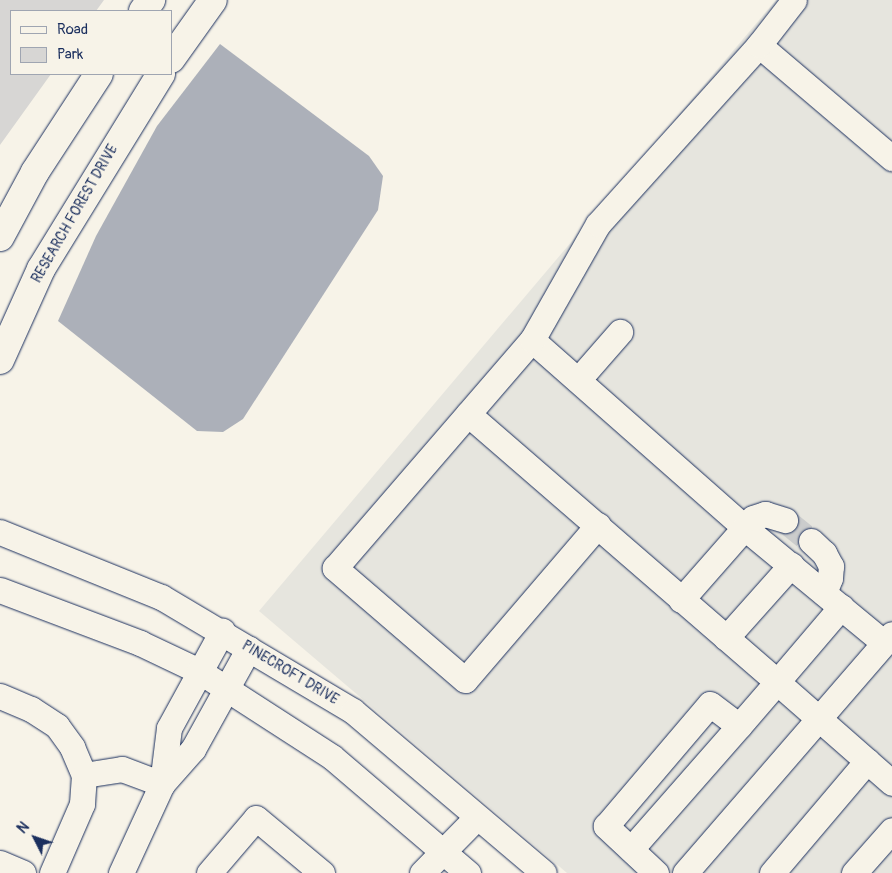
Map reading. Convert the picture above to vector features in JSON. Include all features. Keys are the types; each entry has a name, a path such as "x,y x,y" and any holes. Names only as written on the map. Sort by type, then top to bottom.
{"main road":[{"path":"172,58 213,0"},
{"path":"0,237 35,172 98,75"},
{"name":"RESEARCH FOREST DRIVE","path":"0,360 41,269 160,75"}],"street":[{"path":"598,525 465,680 335,568 532,340 598,224 759,46 794,0"},
{"path":"759,46 892,158"},
{"path":"578,380 620,332"},
{"path":"532,340 745,528 832,600 888,638 685,873"},
{"path":"468,414 598,525 681,600 892,783"},
{"path":"681,600 753,518 764,514 785,520"},
{"name":"PINECROFT DRIVE","path":"0,532 161,597 222,631 352,711 544,873"},
{"path":"632,849 777,682 832,600 831,566 824,553 811,541"},
{"path":"726,638 791,565"},
{"path":"0,590 131,640 199,671 332,757 468,873"},
{"path":"162,784 169,728 222,631"},
{"path":"121,873 162,784 193,749 249,648"},
{"path":"0,696 31,709 57,726 72,747 84,775 82,804 52,873"},
{"path":"656,873 606,826 710,704 739,726"},
{"path":"772,873 867,761"},
{"path":"84,775 122,769 162,784"},
{"path":"422,873 477,817"},
{"path":"209,873 256,818 322,873"},
{"path":"854,873 892,830"},
{"path":"0,863 23,873"}],"shaded area":[{"path":"776,0 892,0 892,873 567,873 259,611"},
{"path":"220,44 369,156 383,176 378,210 243,419 223,432 197,431 58,321 96,236 157,126"}],"green space":[{"path":"0,0 104,0 97,10 10,10 10,75 50,75 0,145"}],"tunnel":[{"path":"785,520 811,541"}]}
